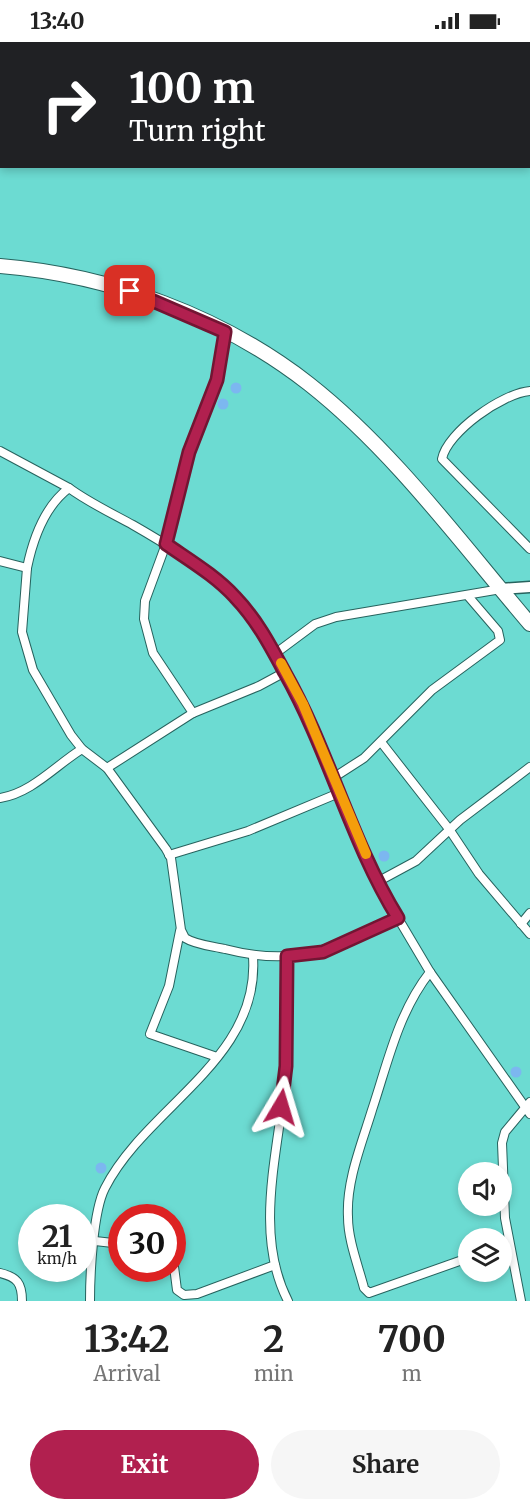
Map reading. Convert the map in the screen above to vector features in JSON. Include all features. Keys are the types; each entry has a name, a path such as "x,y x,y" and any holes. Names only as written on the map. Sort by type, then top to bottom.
{"highway":[{"path":"0,266 114,286 156,301 225,332 284,365 333,405 433,507 530,624"}],"street":[{"path":"193,713 153,653 146,634 145,601 166,544 189,452 217,380 225,332"},
{"path":"530,391 511,397 478,415 448,446 442,459 530,549"},
{"path":"0,451 166,544 203,569 234,595 258,623 303,704 339,793 398,918 430,972 528,1108 502,1138 505,1228"},
{"path":"69,488 51,504 46,513 27,568 22,624 24,647 45,692 82,749 106,768 169,855 181,930 169,986 150,1034 217,1057"},
{"path":"0,561 27,568"},
{"path":"276,653 315,624 336,617 501,589 530,587"},
{"path":"333,778 381,742 432,690 500,640 498,631 468,596"},
{"path":"106,768 193,713 259,686 285,672"},
{"path":"381,742 449,829 479,874 530,934"},
{"path":"0,798 29,788 82,749"},
{"path":"379,881 416,861 449,829 530,767"},
{"path":"169,855 248,831 339,793"},
{"path":"521,924 530,913"},
{"path":"181,930 188,940 253,957 287,956 323,952 398,918"},
{"path":"287,956 286,1066 271,1211 275,1265 288,1301"},
{"path":"96,1234 101,1196 118,1166 217,1057 241,1022 254,973 253,957"},
{"path":"430,972 417,989 389,1050 358,1154 347,1215 364,1288 369,1297 458,1262"},
{"path":"176,1282 177,1290 184,1295 207,1291 275,1265"},
{"path":"512,1271 521,1301"},
{"path":"0,1273 12,1276 19,1281 22,1301"},
{"path":"90,1301 92,1282"}],"building":[{"path":"236,382 242,388 236,394 230,388"},
{"path":"223,398 229,404 223,410 217,404"},
{"path":"384,850 390,856 384,862 378,856"},
{"path":"516,1066 522,1072 516,1078 510,1072"},
{"path":"101,1162 107,1168 101,1174 95,1168"}],"slow traffic":[{"path":"281,663 303,704 366,854"}],"route":[{"path":"130,291 225,332 217,380 189,452 166,544 203,569 234,595 258,623 303,704 357,835 398,918 323,952 287,956 286,1066 281,1107"}]}
